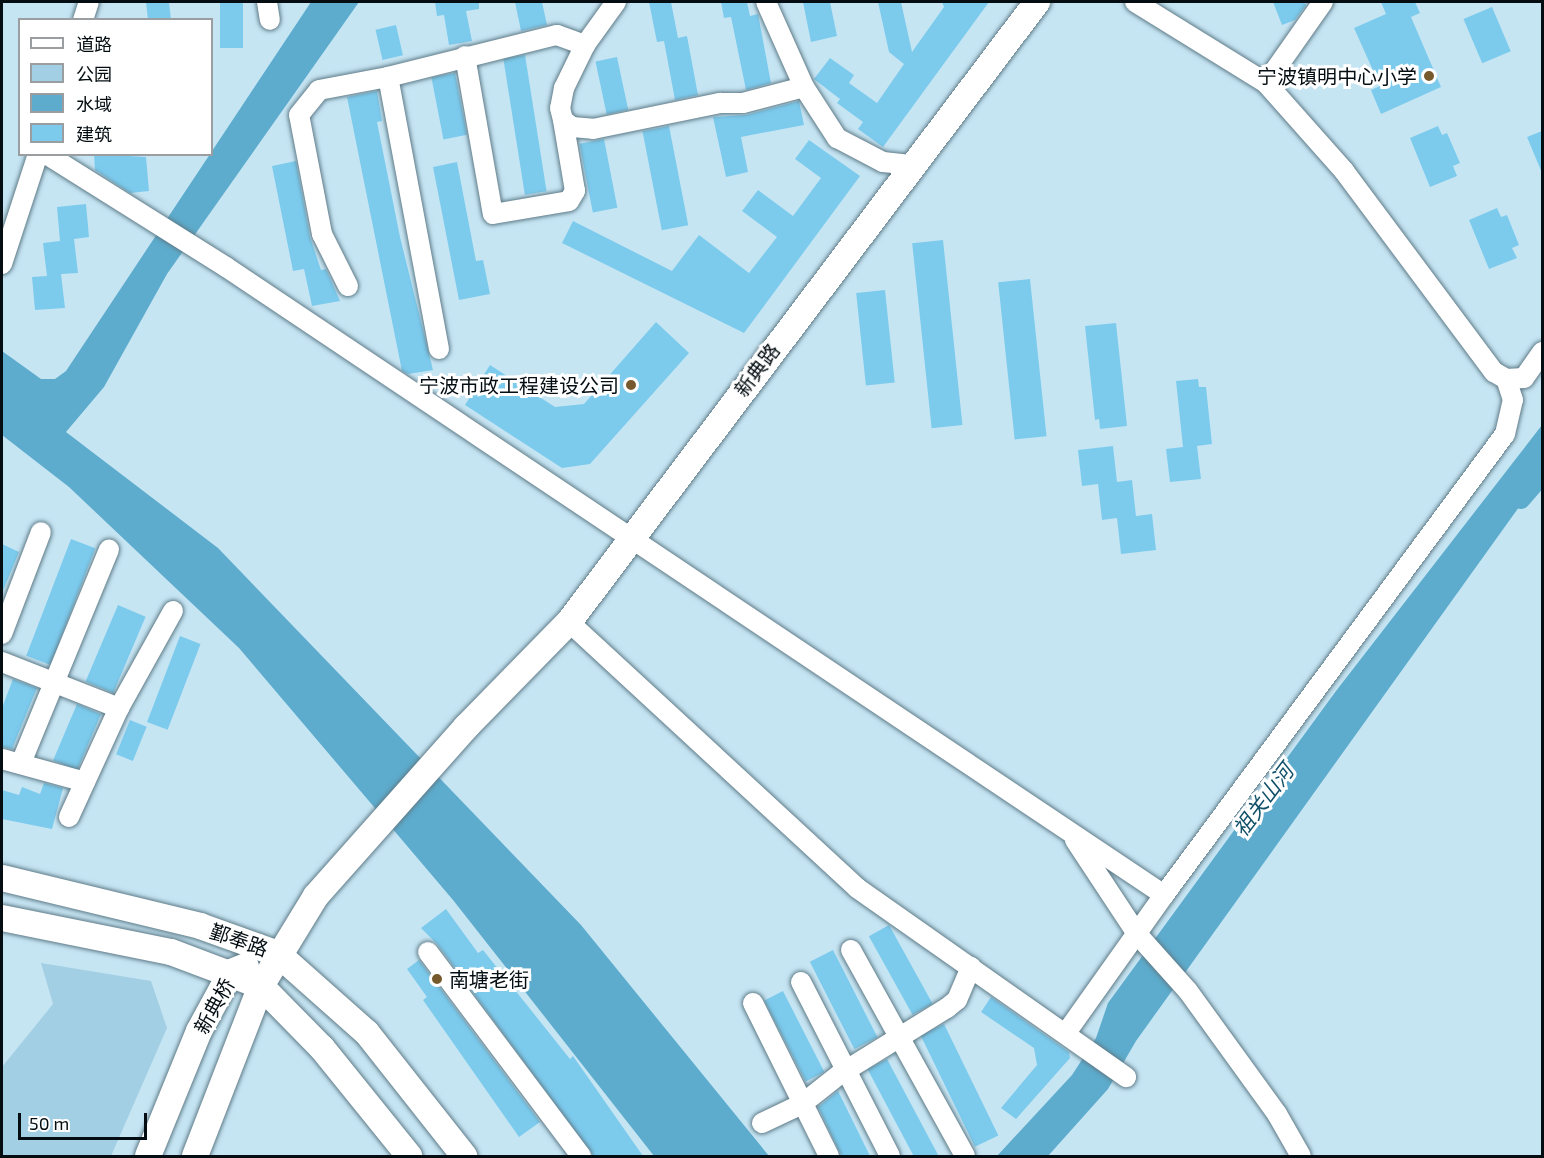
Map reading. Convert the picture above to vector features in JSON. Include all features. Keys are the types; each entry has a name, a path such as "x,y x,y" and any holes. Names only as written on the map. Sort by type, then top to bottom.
{"main road":[{"name":"新典路","path":"278,954 316,896 466,727 569,622 629,538 1037,2"},
{"name":"鄞奉路","path":"2,878 200,926 278,954 367,1034 464,1156"},
{"name":"鄞奉路","path":"2,918 171,952 231,972 261,986 322,1048 410,1156"},
{"name":"新典桥","path":"148,1156 199,1030 231,972 278,954"},
{"name":"新典桥","path":"195,1156 261,986 278,954"}],"street":[{"path":"84,18 89,2"},
{"path":"465,56 493,214 569,201 575,191 563,120 564,88 585,45 616,2"},
{"path":"766,2 804,87 837,138 883,162 913,165"},
{"path":"1074,1039 1141,939 1164,895 1505,434 1513,400 1506,380 1494,372 1344,171 1266,83 1135,2"},
{"path":"1266,83 1323,2"},
{"path":"348,286 322,234 299,115 319,90 388,77 556,35 585,45"},
{"path":"388,77 439,348"},
{"path":"563,120 578,129 593,129 720,103 743,103 804,87"},
{"path":"2,264 37,156"},
{"path":"49,156 194,248 1164,895"},
{"path":"1506,380 1524,378 1542,352"},
{"path":"2,634 41,532"},
{"path":"21,763 57,684 109,549"},
{"path":"69,817 119,708 173,611"},
{"path":"569,622 857,888 1126,1077"},
{"path":"2,662 119,708"},
{"path":"2,759 85,782"},
{"path":"1070,832 1141,939 1186,989 1277,1114 1301,1156"},
{"path":"851,950 966,1156"},
{"path":"428,952 581,1156"},
{"path":"762,1123 802,1104 845,1071 957,1000 971,968"},
{"path":"801,982 890,1156"},
{"path":"753,1003 829,1156"}],"green space":[{"path":"41,963 151,981 167,1028 111,1156 2,1156 2,1067 53,1004"}],"water":[{"path":"311,2 359,2 167,274 104,387 66,432 218,548 581,925 769,1156 654,1156 453,900 239,648 69,487 2,435 2,351 41,379 55,379 66,371 209,156 213,156 213,150"},
{"path":"1542,425 1542,475 1136,1041 1108,1089 1048,1156 997,1156 1072,1075 1096,1038 1108,1003 1336,691"}],"building":[{"path":"146,2 169,2 171,18 148,18"},
{"path":"220,2 243,2 243,48 220,48"},
{"path":"435,2 479,2 479,9 466,11 472,41 449,45 444,15 437,16"},
{"path":"515,2 542,2 547,25 521,31"},
{"path":"649,2 671,2 678,38 687,36 698,95 675,100 664,41 657,42"},
{"path":"721,2 747,2 750,16 758,14 771,83 746,90 731,17 724,18"},
{"path":"803,2 830,2 837,36 811,42"},
{"path":"878,2 901,2 912,52 944,7 942,2 989,2 883,147 858,129 863,122 837,103 840,99 814,79 830,58 854,75 849,83 877,103 904,64 889,52"},
{"path":"1273,2 1304,2 1306,5 1295,20 1282,25"},
{"path":"1381,2 1415,2 1420,13 1411,17 1441,87 1381,114 1371,90 1380,86 1354,28 1386,14"},
{"path":"1492,7 1511,51 1482,63 1463,19"},
{"path":"396,25 403,55 383,60 376,30"},
{"path":"525,55 547,191 525,195 503,58"},
{"path":"617,57 628,110 607,114 595,62"},
{"path":"455,73 467,135 443,139 431,78"},
{"path":"377,91 382,121 377,122 400,237 433,370 408,374 402,371 347,97"},
{"path":"799,101 804,125 741,137 748,172 726,177 713,117 746,115"},
{"path":"669,126 688,225 662,230 642,131"},
{"path":"1438,126 1442,135 1447,133 1460,163 1453,166 1457,176 1430,187 1410,138"},
{"path":"1542,131 1542,173 1527,137"},
{"path":"604,139 617,208 593,212 579,144"},
{"path":"809,140 860,176 744,333 562,243 573,221 672,271 699,235 749,273 777,237 742,211 758,190 793,216 821,178 795,159"},
{"path":"94,156 146,157 149,191 130,193 95,170"},
{"path":"296,161 310,237 321,270 326,269 340,301 312,306 304,269 293,271 272,166"},
{"path":"457,162 476,261 483,260 490,294 459,300 433,167"},
{"path":"86,204 89,237 74,239 78,273 61,274 65,308 35,310 32,277 47,276 43,243 60,241 57,207"},
{"path":"1497,208 1501,217 1507,215 1519,245 1512,248 1517,258 1489,269 1469,220"},
{"path":"943,240 962,425 932,428 912,243"},
{"path":"1030,279 1047,436 1015,439 998,282"},
{"path":"885,290 895,382 866,386 856,293"},
{"name":"宁波市政工程建设公司","path":"656,322 689,353 590,464 562,468 465,405 490,365 555,407 584,404"},
{"path":"1116,323 1127,426 1100,429 1099,419 1095,420 1085,326"},
{"path":"1198,379 1199,387 1206,387 1212,444 1197,446 1201,479 1170,482 1166,449 1183,447 1176,381"},
{"path":"1113,446 1117,482 1132,480 1136,516 1152,514 1156,550 1121,554 1117,518 1102,520 1098,484 1082,486 1078,450"},
{"path":"71,539 95,548 50,665 26,656"},
{"path":"2,544 19,552 2,593"},
{"path":"118,605 146,617 113,693 86,681"},
{"path":"180,636 201,644 168,730 147,722"},
{"path":"13,679 37,688 12,749 2,747 2,708"},
{"path":"77,704 101,714 77,770 53,760"},
{"path":"130,720 147,727 133,761 116,754"},
{"path":"44,783 63,788 52,829 2,819 2,790 19,795 22,787 40,794"},
{"path":"446,909 478,953 483,950 570,1059 573,1056 643,1156 593,1156 438,945 421,928"},
{"path":"889,925 933,1004 913,1015 869,936"},
{"path":"833,950 877,1037 854,1049 810,962"},
{"path":"419,960 540,1122 519,1137 423,1000 427,997 407,969"},
{"path":"783,991 824,1072 806,1082 764,1001"},
{"path":"991,997 1069,1052 1070,1058 1016,1119 1001,1108 1037,1065 1034,1048 981,1012"},
{"path":"944,1024 998,1135 975,1147 921,1035"},
{"path":"887,1059 939,1156 914,1156 868,1069"},
{"path":"838,1091 870,1156 841,1155 818,1107"}],"waterway":[{"name":"祖关山河","path":"1521,500 1542,476"}],"place":[{"name":"宁波镇明中心小学","path":"1429,76"},
{"name":"宁波市政工程建设公司","path":"631,385"},
{"name":"南塘老街","path":"437,979"}]}
